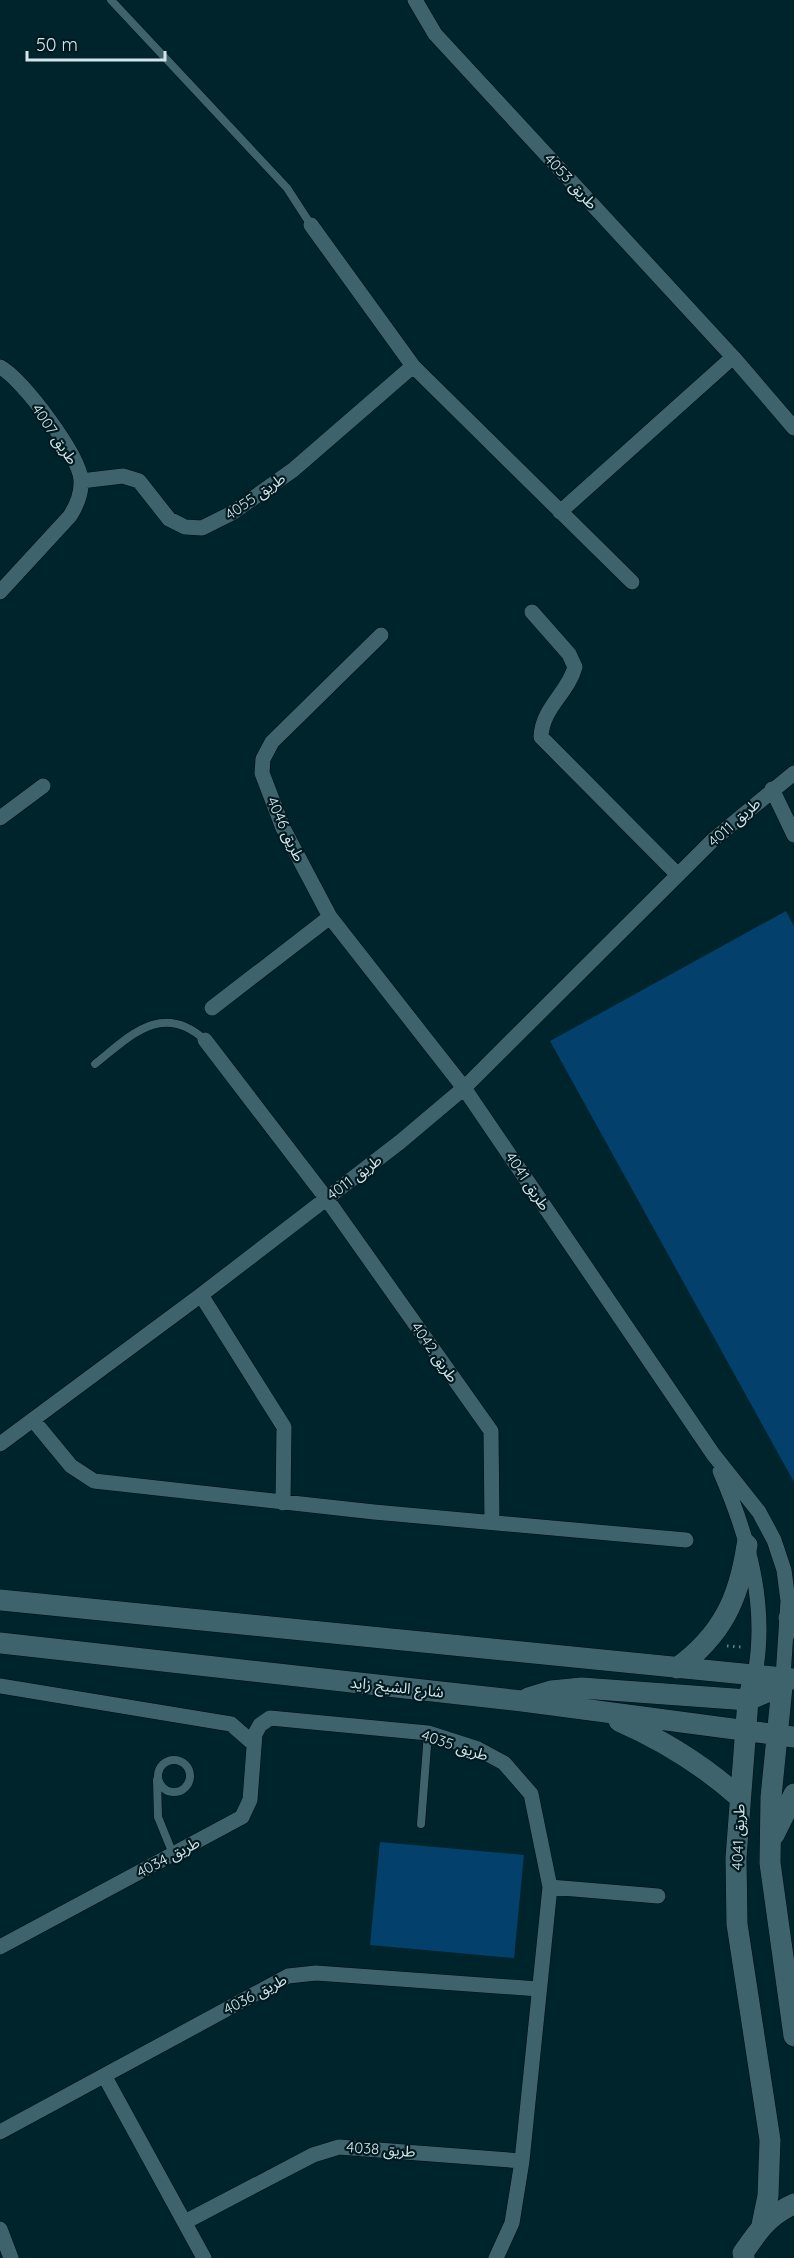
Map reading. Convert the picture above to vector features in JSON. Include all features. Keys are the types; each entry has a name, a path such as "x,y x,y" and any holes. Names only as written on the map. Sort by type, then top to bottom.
{"main road":[{"path":"677,1668 713,1637 724,1619 739,1584 747,1545"},
{"path":"0,1600 788,1678"},
{"name":"شارع الشيخ زايد","path":"0,1643 522,1701 785,1736"},
{"name":"طريق 4041","path":"755,1674 748,1700 736,1858 737,1924 770,2140 768,2196 762,2225"},
{"path":"522,1701 551,1691 582,1688 748,1700 767,1692 788,1678"},
{"name":"طريق 4041","path":"788,1678 785,1736 771,1797 770,1863 794,2036"},
{"path":"745,1731 755,1716 770,1707 786,1706"},
{"path":"594,1711 667,1744 709,1771 740,1798"},
{"path":"770,1863 774,1833 794,1794"},
{"path":"742,2256 762,2225 774,2212 794,2204"}],"street":[{"name":"طريق 4053","path":"415,0 435,34 733,357 794,428"},
{"path":"311,225 413,366 632,582"},
{"path":"560,512 733,357"},
{"name":"طريق 4055","path":"81,481 123,476 139,481 170,519 185,527 202,528 232,513 292,470 413,366"},
{"name":"طريق 4007","path":"0,367 20,385 63,440 78,468 81,481 77,505 70,516 0,592"},
{"path":"532,612 569,654 575,667 572,680 548,710 542,725 541,737 678,875"},
{"name":"طريق 4046","path":"330,917 283,828 262,773 263,759 272,742 381,635"},
{"name":"طريق 4011","path":"0,1444 201,1295 400,1142 464,1088 720,833 794,773"},
{"path":"0,818 43,786"},
{"path":"772,789 794,835"},
{"path":"212,1008 330,917"},
{"name":"طريق 4041","path":"330,917 464,1088 713,1454 759,1512 774,1540 784,1570 791,1623 788,1678"},
{"name":"طريق 4042","path":"205,1040 326,1198 490,1431 492,1522"},
{"path":"201,1295 284,1427 283,1503"},
{"path":"33,1420 70,1466 94,1480 283,1503 686,1540"},
{"name":"طريق 4041","path":"713,1454 747,1545 759,1623 755,1674"},
{"path":"0,1686 231,1724 254,1744"},
{"name":"طريق 4034","path":"0,1947 242,1817 250,1800 257,1729 270,1718"},
{"name":"طريق 4035","path":"270,1718 428,1733 478,1749 504,1762 520,1778 531,1794 550,1887 522,2161 512,2223 496,2258"},
{"path":"550,1887 658,1896"},
{"name":"طريق 4036","path":"0,2132 105,2077 277,1981 301,1973 540,1989"},
{"path":"105,2077 204,2258"},
{"name":"طريق 4038","path":"185,2222 313,2155 339,2146 522,2161"},
{"path":"0,2229 11,2258"}],"lane":[{"path":"111,0 287,188 311,225"},
{"path":"94,1064 144,1027 157,1023 183,1025 205,1040"},
{"path":"421,1824 428,1733"},
{"path":"157,1779 164,1790 177,1792 188,1785 190,1773 183,1762 171,1759 160,1766 157,1779 158,1817 173,1854"}],"building":[{"path":"786,911 794,926 794,1482 550,1041"},
{"path":"380,1842 524,1855 514,1958 370,1945"}]}
